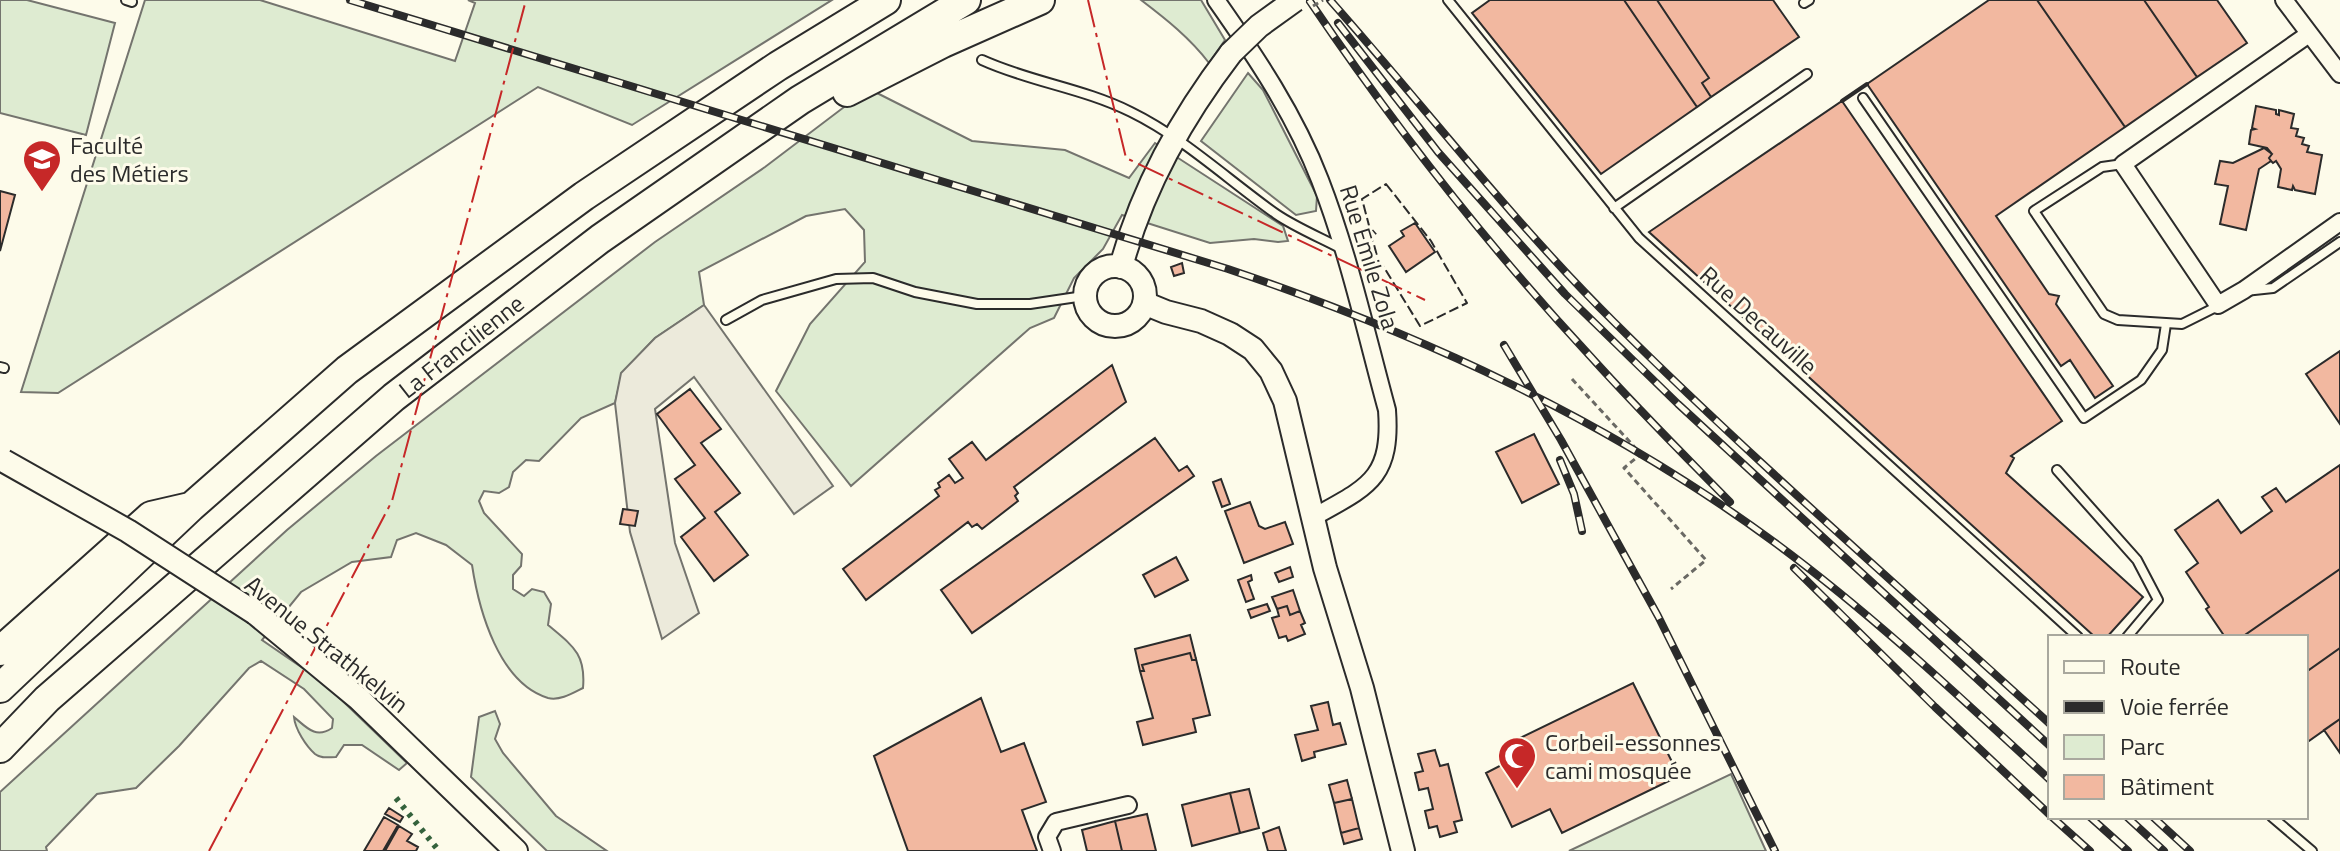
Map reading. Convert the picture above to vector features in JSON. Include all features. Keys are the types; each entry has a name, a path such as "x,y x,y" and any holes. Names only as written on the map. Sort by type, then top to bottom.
{"highway":[{"name":"La Francilienne","path":"0,688 191,507 347,370 584,196 778,66 886,0"},
{"name":"La Francilienne","path":"0,748 47,699 394,397 600,239 800,100 966,0"},
{"path":"718,158 929,50 1040,0"},
{"path":"0,651 151,516 191,507"}],"street":[{"name":"Rue Émile Zola","path":"1216,0 1270,77 1319,178 1344,251 1387,410 1389,436 1385,457 1376,477 1358,492 1312,518"},
{"path":"1121,267 1139,209 1173,139 1202,91 1231,53 1259,26 1295,0"},
{"path":"2284,0 2340,74"},
{"path":"2309,34 2123,164 2218,305 2340,222"},
{"path":"1121,267 1136,274 1143,285 1144,303 1136,318 1123,325 1102,324 1093,317 1084,296 1092,276 1101,269 1121,267"},
{"path":"1144,303 1230,334 1253,349 1271,371 1285,401 1312,518 1362,688 1403,851"},
{"name":"Avenue Strathkelvin","path":"2,460 128,531 255,613 359,699 516,851"},
{"path":"1052,851 1047,837 1056,822 1128,805"}],"lane":[{"name":"Rue Decauville","path":"1448,0 1639,238 2076,635"},
{"path":"982,60 1009,72 1105,100 1161,128 1279,216 1344,251"},
{"path":"1614,208 1807,74"},
{"path":"1863,98 2084,418 2141,380 2162,350 2166,324"},
{"path":"2123,164 2102,167 2034,211 2104,314 2118,320 2182,324 2218,305"},
{"path":"2244,290 2273,288 2340,242"},
{"path":"726,320 762,300 836,279 873,278 915,292 977,304 1030,304 1084,296"},
{"path":"2057,470 2137,560 2158,600 2129,635"},
{"path":"2274,819 2312,851"}],"path":[{"path":"1572,379 1641,454 1624,468 1667,520 1706,560 1671,589"}],"green space":[{"path":"0,0 27,0 115,23 86,135 0,113"},
{"path":"145,0 260,0 455,61 475,3 468,0 832,0 632,125 538,87 58,393 21,392"},
{"path":"1141,0 1201,0 1225,40 1209,63 1186,37"},
{"path":"1248,73 1263,90 1317,196 1316,211 1296,215 1201,141"},
{"path":"873,91 972,141 1065,150 1129,178 1155,143 1283,226 1288,241 1254,239 1210,243 1122,215 1103,249 1074,278 1054,318 1030,328 851,486 776,391 810,324 865,262 864,230 845,209 806,216 699,272 704,305 655,338 622,373 615,403 581,418 539,461 526,460 513,472 509,487 499,493 484,491 479,501 484,513 522,554 521,566 513,575 513,589 524,596 532,589 544,592 551,604 548,625 580,659 583,688 553,699 531,690 516,677 494,643 486,623 472,565 446,545 416,533 397,540 391,557 352,562 301,592 262,640 323,682 407,763 399,770 362,745 344,745 336,757 315,754 296,727 294,717 316,732 332,728 333,719 304,689 261,661 249,668 179,746 136,788 97,794 46,847 47,851 0,851 0,792 287,530 376,456 655,242 765,167 852,101"},
{"path":"495,711 500,724 495,739 503,753 556,816 607,851 547,851 471,777 479,717"},
{"path":"1731,774 1766,851 1569,851"}],"shaded area":[{"path":"704,305 833,486 794,514 694,377 655,409 675,543 699,613 662,639 630,532 615,403 621,373 655,338"}],"building":[{"path":"1490,0 1624,0 1697,107 1601,174 1472,13"},
{"path":"1624,0 1657,0 1709,78 1702,83 1711,97 1697,107"},
{"path":"1657,0 1773,0 1799,37 1711,97 1702,83 1709,78"},
{"path":"1989,0 2037,0 2125,127 1996,216 2049,294 2059,296 2056,304 2113,386 2095,398 2070,360 2061,366 1867,84"},
{"path":"2037,0 2144,0 2197,77 2125,127"},
{"path":"2144,0 2217,0 2247,43 2197,77"},
{"path":"1842,101 2062,421 2011,456 2014,458 2006,473 2143,597 2109,635 2093,635 1649,232"},
{"path":"2256,106 2276,110 2279,115 2279,110 2294,114 2291,128 2298,129 2296,136 2304,138 2302,144 2309,146 2307,152 2322,155 2315,194 2295,190 2293,186 2292,190 2278,187 2281,169 2276,161 2273,163 2269,158 2272,154 2267,148 2249,144 2251,130 2255,129 2252,128"},
{"path":"2264,148 2272,154 2269,158 2271,161 2259,169 2246,230 2220,224 2228,186 2215,184 2220,161 2233,163"},
{"path":"0,191 15,195 0,251"},
{"path":"1415,223 1435,252 1406,272 1389,246 1404,236 1401,231"},
{"path":"1182,263 1184,273 1174,276 1171,267"},
{"path":"2340,351 2340,424 2306,374"},
{"path":"1112,365 1126,402 1014,487 1018,501 982,529 977,524 972,527 968,522 866,600 843,569 939,496 935,490 940,487 938,483 949,475 955,483 963,478 949,459 972,442 986,460"},
{"path":"690,389 721,429 701,443 740,493 715,512 748,555 714,581 681,537 705,518 675,479 695,465 657,414"},
{"path":"1534,434 1559,484 1522,503 1496,452"},
{"path":"1155,438 1179,471 1187,466 1194,476 972,633 941,590"},
{"path":"2340,465 2340,569 2245,635 2224,635 2186,572 2198,563 2175,530 2218,500 2241,533 2272,511 2262,497 2276,488 2286,502"},
{"path":"1221,479 1230,504 1222,507 1213,482"},
{"path":"1250,502 1259,526 1265,529 1285,522 1293,544 1244,563 1225,511"},
{"path":"623,509 638,511 635,526 620,524"},
{"path":"1176,557 1188,580 1155,597 1143,575"},
{"path":"1290,567 1293,577 1279,582 1275,573"},
{"path":"2340,569 2340,648 2308,671 2308,635 2245,635"},
{"path":"1251,575 1252,580 1248,582 1254,599 1246,602 1238,580"},
{"path":"1293,590 1300,611 1290,615 1287,606 1277,609 1272,597"},
{"path":"1267,604 1270,611 1251,618 1248,610"},
{"path":"1287,606 1290,615 1300,611 1305,623 1301,625 1305,634 1288,641 1286,636 1279,638 1272,618 1279,616 1277,609"},
{"path":"1190,635 1196,659 1192,660 1190,653 1142,665 1144,671 1140,671 1135,649"},
{"path":"2340,648 2340,719 2308,742 2308,671"},
{"path":"1190,653 1192,660 1196,659 1210,715 1193,719 1196,732 1143,745 1137,722 1153,718 1140,671 1144,671 1142,665"},
{"path":"1633,683 1679,776 1562,833 1550,809 1512,827 1486,773 1523,754 1516,740"},
{"path":"981,698 1001,752 1024,743 1046,802 1022,810 1037,851 908,851 874,756"},
{"path":"1328,702 1333,725 1340,723 1346,744 1314,752 1315,757 1302,761 1295,735 1318,730 1311,706"},
{"path":"2340,719 2340,753 2324,730"},
{"path":"1435,750 1440,766 1448,764 1462,820 1454,822 1457,832 1440,837 1437,826 1429,828 1425,811 1433,809 1428,788 1419,790 1415,773 1423,771 1418,754"},
{"path":"1347,780 1352,799 1334,803 1329,785"},
{"path":"1249,789 1259,828 1240,833 1230,793"},
{"path":"1230,793 1240,833 1192,846 1182,805"},
{"path":"1352,799 1359,828 1341,833 1334,803"},
{"path":"389,808 403,817 400,822 385,814"},
{"path":"1147,814 1156,851 1122,851 1115,821"},
{"path":"384,817 398,825 383,851 364,851"},
{"path":"1115,821 1122,851 1087,851 1082,830"},
{"path":"399,826 412,834 407,841 418,847 416,851 385,851"},
{"path":"1279,827 1286,851 1268,851 1263,833"},
{"path":"1359,828 1362,839 1344,844 1341,833"}],"railway":[{"path":"350,0 1228,269 1372,322 1443,352 1580,419 1711,498 1774,542 1881,627 2048,778"},
{"path":"1309,0 1408,139 1515,272 1625,394 1730,502"},
{"path":"1330,0 1576,284 1775,475 2048,722"},
{"path":"1338,23 1438,152 1565,294 1678,404 2048,744"},
{"path":"1504,345 1561,440 1658,616 1775,851"},
{"path":"1560,460 1574,494 1582,531"},
{"path":"1794,568 2048,813"},
{"path":"2054,819 2090,851"},
{"path":"2092,819 2128,851"},
{"path":"2129,819 2164,851"},
{"path":"2155,819 2190,851"}],"hedge":[{"path":"396,798 439,851"}],"fence":[{"path":"1386,184 1431,241 1467,303 1420,326 1377,256 1362,199 1386,184"}],"wall":[{"path":"1842,101 1867,84"}],"power":[{"path":"209,851 392,501 526,0"},
{"path":"1088,0 1126,158 1425,300"}],"place":[{"name":"Faculté des Métiers","path":"42,193"},
{"name":"Corbeil-essonnes cami mosquée","path":"1517,790"}]}
